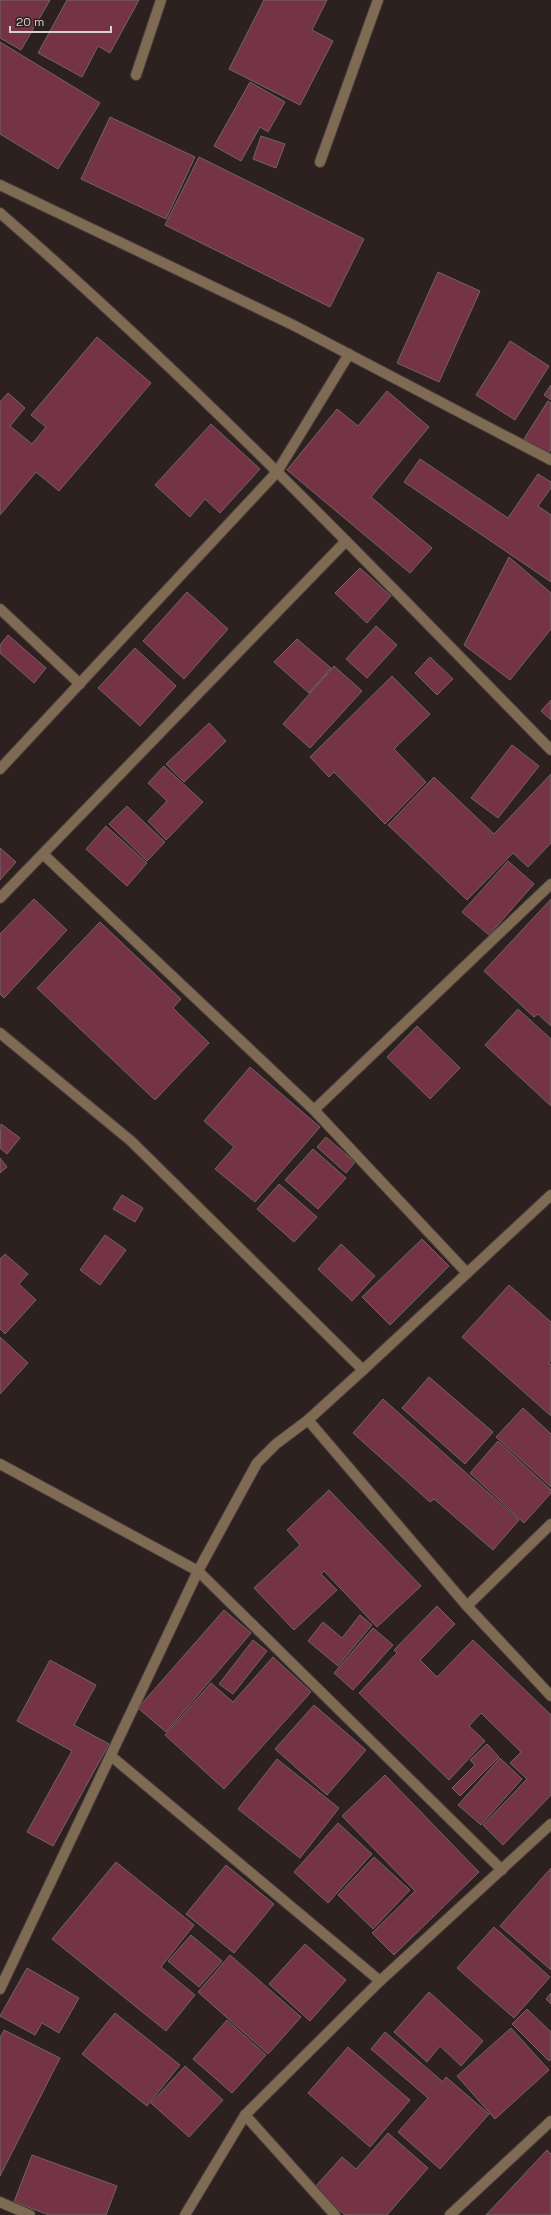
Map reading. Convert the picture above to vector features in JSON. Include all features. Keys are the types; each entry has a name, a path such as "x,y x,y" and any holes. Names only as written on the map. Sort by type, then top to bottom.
{"street":[{"path":"136,75 161,0"},
{"path":"320,162 378,0"},
{"path":"0,186 294,325 551,460"},
{"path":"0,213 74,277 277,472 551,750"},
{"path":"0,769 277,472 349,354"},
{"path":"0,898 346,541"},
{"path":"0,609 80,684"},
{"path":"43,854 314,1110 467,1273"},
{"path":"314,1110 551,884"},
{"path":"0,1032 131,1141 363,1370"},
{"path":"0,1989 198,1571 257,1463 276,1444 308,1420 363,1370 551,1195"},
{"path":"308,1420 467,1606 551,1696"},
{"path":"0,1464 198,1571 502,1870"},
{"path":"467,1606 551,1524"},
{"path":"111,1756 380,1981"},
{"path":"185,2215 245,2115 380,1981 551,1824"},
{"path":"245,2115 335,2215"},
{"path":"450,2215 551,2121"},
{"path":"0,2202 30,2215"}],"building":[{"path":"0,0 50,0 21,50 0,38"},
{"path":"67,0 139,0 110,53 98,46 82,77 38,53"},
{"path":"264,0 327,0 312,30 333,41 300,105 229,69"},
{"path":"0,42 100,103 58,169 0,134"},
{"path":"250,82 285,102 268,132 260,127 241,161 214,146"},
{"path":"110,117 195,157 166,219 81,179"},
{"path":"261,136 285,144 276,168 253,159"},
{"path":"199,157 364,239 330,307 165,225"},
{"path":"438,272 480,291 439,382 397,363"},
{"path":"97,337 151,383 59,491 36,472 0,515 0,402 8,393 25,408 10,426 32,444 46,427 31,415"},
{"path":"510,341 549,366 515,420 476,395"},
{"path":"551,385 551,400 544,395"},
{"path":"387,391 429,427 371,497 432,548 410,573 287,470 337,409 358,426"},
{"path":"548,401 551,403 551,449 548,454 524,439"},
{"path":"211,424 260,469 220,513 205,499 190,517 155,485"},
{"path":"420,459 508,518 538,474 551,482 551,488 538,506 551,515 551,582 404,482"},
{"path":"509,557 551,593 551,629 510,680 464,645"},
{"path":"360,568 391,596 367,623 335,593"},
{"path":"187,592 228,629 184,679 143,641"},
{"path":"376,626 397,645 367,678 346,659"},
{"path":"8,635 46,668 34,683 0,653 0,645"},
{"path":"297,639 331,668 309,693 274,662"},
{"path":"135,648 176,686 140,726 98,688"},
{"path":"430,657 453,679 437,695 415,673"},
{"path":"334,666 362,691 310,748 283,724"},
{"path":"392,676 430,714 394,749 426,782 385,824 334,772 329,777 310,757"},
{"path":"551,700 551,720 541,711"},
{"path":"209,723 226,741 184,782 166,764"},
{"path":"512,745 539,766 498,818 471,798"},
{"path":"164,766 203,802 166,840 148,821 167,801 148,783"},
{"path":"551,774 551,843 528,867 513,853 467,900 388,825 434,777 494,834"},
{"path":"127,806 165,842 147,861 109,824"},
{"path":"106,826 147,863 127,886 86,849"},
{"path":"0,848 16,862 0,880"},
{"path":"508,861 534,884 489,935 462,912"},
{"path":"34,899 67,930 4,998 0,994 0,934"},
{"path":"551,899 551,1026 538,1014 534,1017 484,971"},
{"path":"100,922 181,999 173,1008 209,1043 155,1100 37,988"},
{"path":"518,1009 551,1039 551,1106 485,1045"},
{"path":"417,1026 460,1068 430,1099 387,1057"},
{"path":"250,1067 320,1127 255,1202 215,1169 234,1147 204,1121"},
{"path":"1,1124 20,1138 7,1154 0,1148"},
{"path":"326,1137 355,1162 346,1173 317,1147"},
{"path":"313,1149 346,1178 318,1209 285,1180"},
{"path":"0,1158 7,1167 0,1173"},
{"path":"279,1184 317,1217 294,1242 257,1209"},
{"path":"122,1195 143,1208 135,1222 113,1209"},
{"path":"105,1235 126,1250 100,1285 80,1270"},
{"path":"422,1239 449,1266 390,1325 362,1297"},
{"path":"341,1244 375,1276 352,1301 318,1269"},
{"path":"5,1254 28,1274 19,1284 36,1300 5,1334 0,1329 0,1259"},
{"path":"509,1285 551,1322 551,1360 549,1363 551,1365 551,1416 462,1337"},
{"path":"0,1337 28,1363 0,1394"},
{"path":"429,1377 493,1432 465,1464 402,1408"},
{"path":"383,1399 519,1520 493,1550 434,1499 430,1502 353,1433"},
{"path":"523,1408 551,1434 551,1487 496,1437"},
{"path":"498,1441 551,1490 551,1493 524,1523 470,1473"},
{"path":"329,1490 421,1586 377,1627 324,1571 321,1574 337,1590 294,1630 254,1588 300,1545 287,1530"},
{"path":"437,1606 455,1624 420,1660 437,1677 473,1640 551,1715 551,1795 503,1845 483,1825 527,1779 510,1763 521,1752 481,1713 469,1726 485,1741 449,1780 359,1693 397,1653 394,1650"},
{"path":"224,1610 251,1633 166,1732 138,1708"},
{"path":"360,1615 372,1625 338,1666 308,1641 323,1622 342,1638"},
{"path":"373,1628 393,1645 353,1690 334,1673"},
{"path":"253,1640 267,1651 233,1694 219,1684"},
{"path":"273,1657 311,1692 224,1789 165,1735 211,1683 233,1702"},
{"path":"50,1660 96,1685 74,1725 109,1744 53,1846 27,1832 72,1751 17,1721"},
{"path":"314,1705 366,1750 327,1795 275,1749"},
{"path":"487,1744 499,1757 460,1796 452,1788 475,1765 470,1760"},
{"path":"500,1758 522,1779 481,1825 458,1805"},
{"path":"277,1759 339,1808 300,1858 238,1809"},
{"path":"385,1775 479,1872 394,1955 372,1933 415,1891 342,1816"},
{"path":"338,1823 372,1854 328,1903 294,1872"},
{"path":"374,1857 410,1890 373,1929 338,1895"},
{"path":"116,1862 194,1925 161,1967 195,1995 166,2031 52,1939"},
{"path":"226,1865 274,1904 234,1953 186,1914"},
{"path":"551,1868 551,1970 500,1926"},
{"path":"494,1927 550,1977 514,2018 457,1968"},
{"path":"191,1935 222,1961 199,1987 168,1961"},
{"path":"305,1944 346,1980 310,2021 269,1984"},
{"path":"230,1955 301,2017 268,2054 198,1992"},
{"path":"27,1968 79,1998 59,2033 42,2023 35,2035 0,2016"},
{"path":"429,1992 483,2041 461,2066 440,2046 427,2062 394,2032"},
{"path":"551,1993 551,2004 546,1999"},
{"path":"527,2009 551,2032 551,2059 549,2061 512,2024"},
{"path":"115,2013 180,2065 147,2106 82,2054"},
{"path":"227,2020 266,2055 232,2093 193,2059"},
{"path":"511,2028 549,2070 495,2119 457,2076"},
{"path":"4,2030 60,2058 0,2176 0,2038"},
{"path":"385,2032 443,2082 446,2077 489,2114 440,2169 398,2132 428,2098 371,2049"},
{"path":"348,2047 410,2100 370,2147 308,2093"},
{"path":"185,2066 223,2100 189,2137 151,2103"},
{"path":"388,2133 428,2168 387,2215 345,2215 314,2188 342,2157 356,2169"},
{"path":"547,2150 551,2154 551,2215 486,2215"},
{"path":"32,2155 117,2186 106,2215 49,2215 14,2202"}]}
